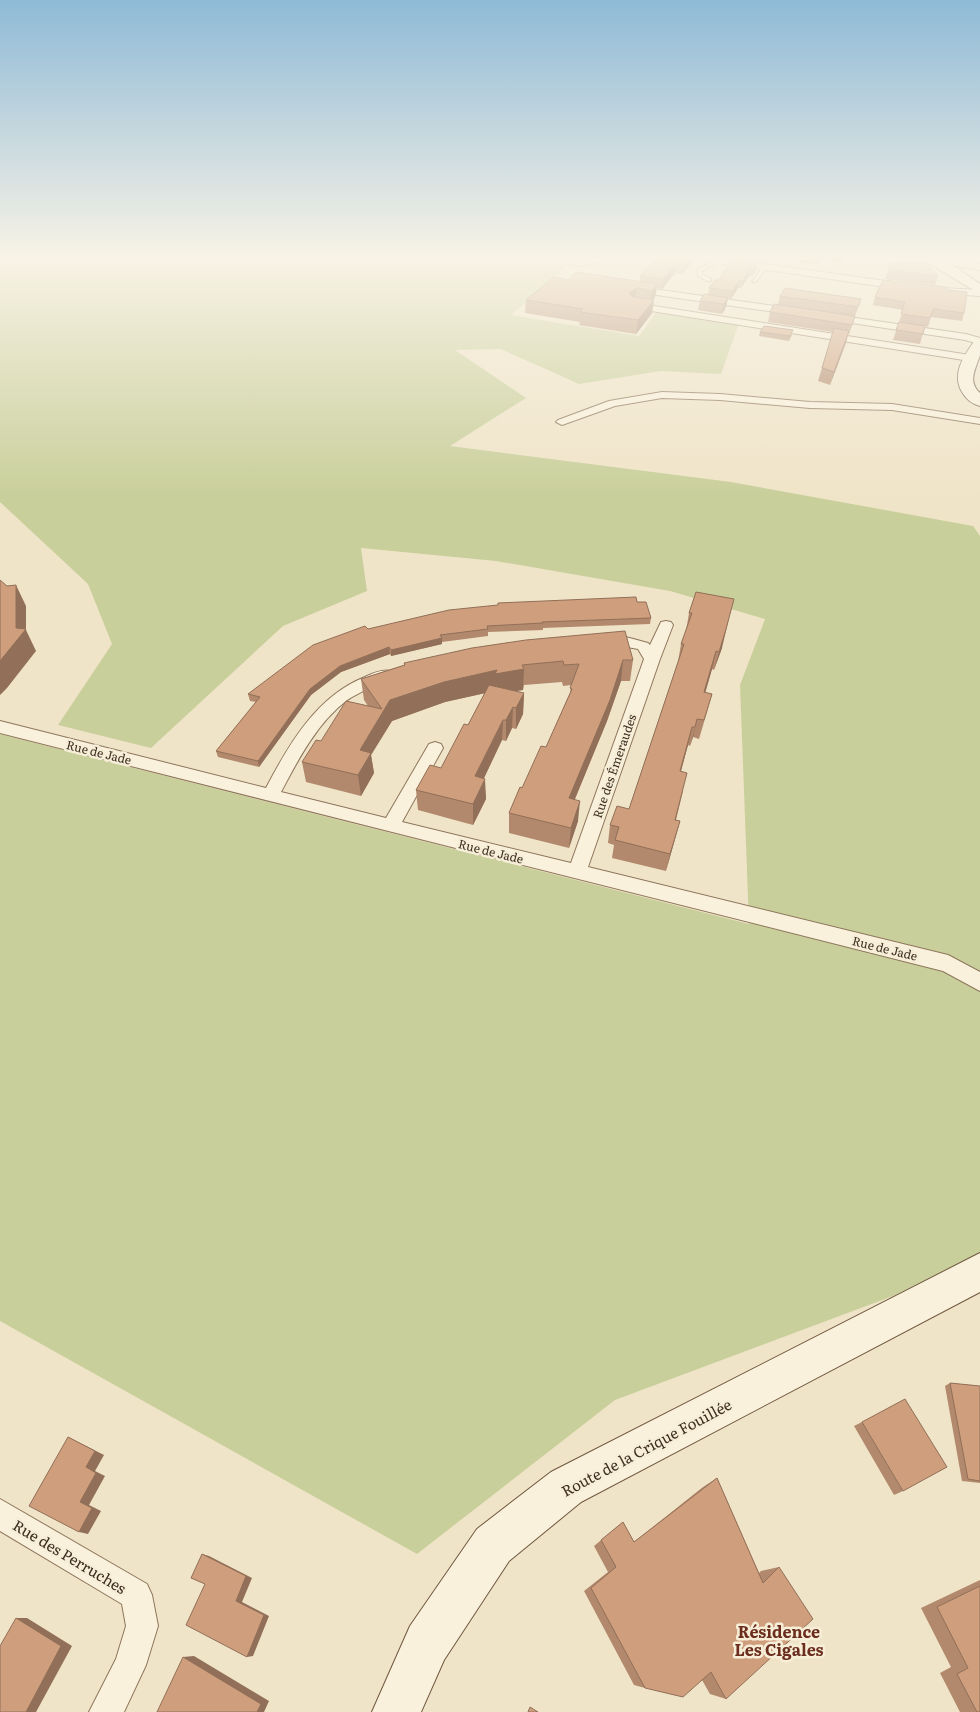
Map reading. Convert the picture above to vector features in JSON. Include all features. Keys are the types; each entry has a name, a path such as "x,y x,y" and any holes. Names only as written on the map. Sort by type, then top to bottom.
{"street":[{"path":"821,335 970,358"},
{"path":"951,335 980,342 966,367 965,378 968,390 980,401"},
{"path":"562,422 613,403 662,394 720,397 810,406 892,407 980,421"},
{"name":"Rue des Émeraudes","path":"577,872 652,659 666,625"},
{"path":"592,641 619,640 643,646 652,659"},
{"path":"270,796 313,726 336,700 374,678 399,671"},
{"name":"Rue de Jade","path":"0,727 948,964 980,982"},
{"path":"391,826 435,748"},
{"name":"Route de la Crique Fouillée","path":"396,1712 427,1643 493,1545 566,1487 980,1272"},
{"name":"Rue des Perruches","path":"0,1514 136,1595 142,1626 130,1665 106,1712"}],"green space":[{"path":"0,335 735,335 721,374 661,371 579,384 501,349 455,350 526,398 450,446 731,482 973,526 980,536 980,1253 893,1296 615,1400 417,1554 0,1321 0,734 749,924 740,685 765,619 670,591 496,561 361,548 367,591 283,626 151,748 58,725 112,644 88,584 0,502"}],"building":[{"path":"832,335 848,335 834,372 822,368"},
{"path":"0,580 7,586 16,585 16,628 26,629 0,661"},
{"path":"696,592 734,599 719,652 716,651 704,692 712,694 704,720 697,719 695,727 692,727 680,771 687,773 675,820 680,821 670,854 615,840 619,827 610,825 617,806 629,809 684,644 681,644 692,613 689,613"},
{"path":"636,597 637,602 646,602 651,618 487,626 488,629 440,635 442,638 391,650 389,647 340,666 310,689 258,761 216,751 260,697 248,694 313,645 365,626 368,629 449,610 498,605 498,603"},
{"path":"625,631 633,660 623,660 610,700 569,798 580,801 571,828 509,813 541,746 546,747 572,689 570,688 579,664 564,665 563,661 522,665 524,669 495,674 497,670 444,682 390,700 360,750 371,753 358,775 302,762 316,740 321,741 346,701 382,709 361,679 405,665 404,663 472,648 526,640"},
{"path":"489,685 524,693 516,708 513,707 506,720 503,720 475,776 485,779 473,804 416,790 430,765 441,768 464,724 468,725"},
{"path":"950,1383 980,1386 980,1481 968,1479"},
{"path":"905,1399 947,1467 903,1491 862,1422"},
{"path":"68,1437 95,1451 86,1467 96,1473 80,1502 92,1508 79,1532 29,1506"},
{"path":"717,1478 763,1583 779,1567 813,1619 726,1699 711,1672 683,1697 645,1688 591,1588 616,1567 601,1540 623,1522 634,1542"},
{"path":"202,1554 246,1576 236,1601 264,1615 247,1657 186,1625 205,1584 191,1578"},
{"path":"980,1586 980,1712 977,1712 957,1674 968,1668 937,1607"},
{"path":"16,1618 61,1646 26,1712 0,1712 0,1646"},
{"path":"183,1657 261,1704 257,1712 157,1712"},
{"path":"530,1707 538,1712 528,1712"}],"district":[{"name":"Résidence Les Cigales","path":"779,1640"}]}
